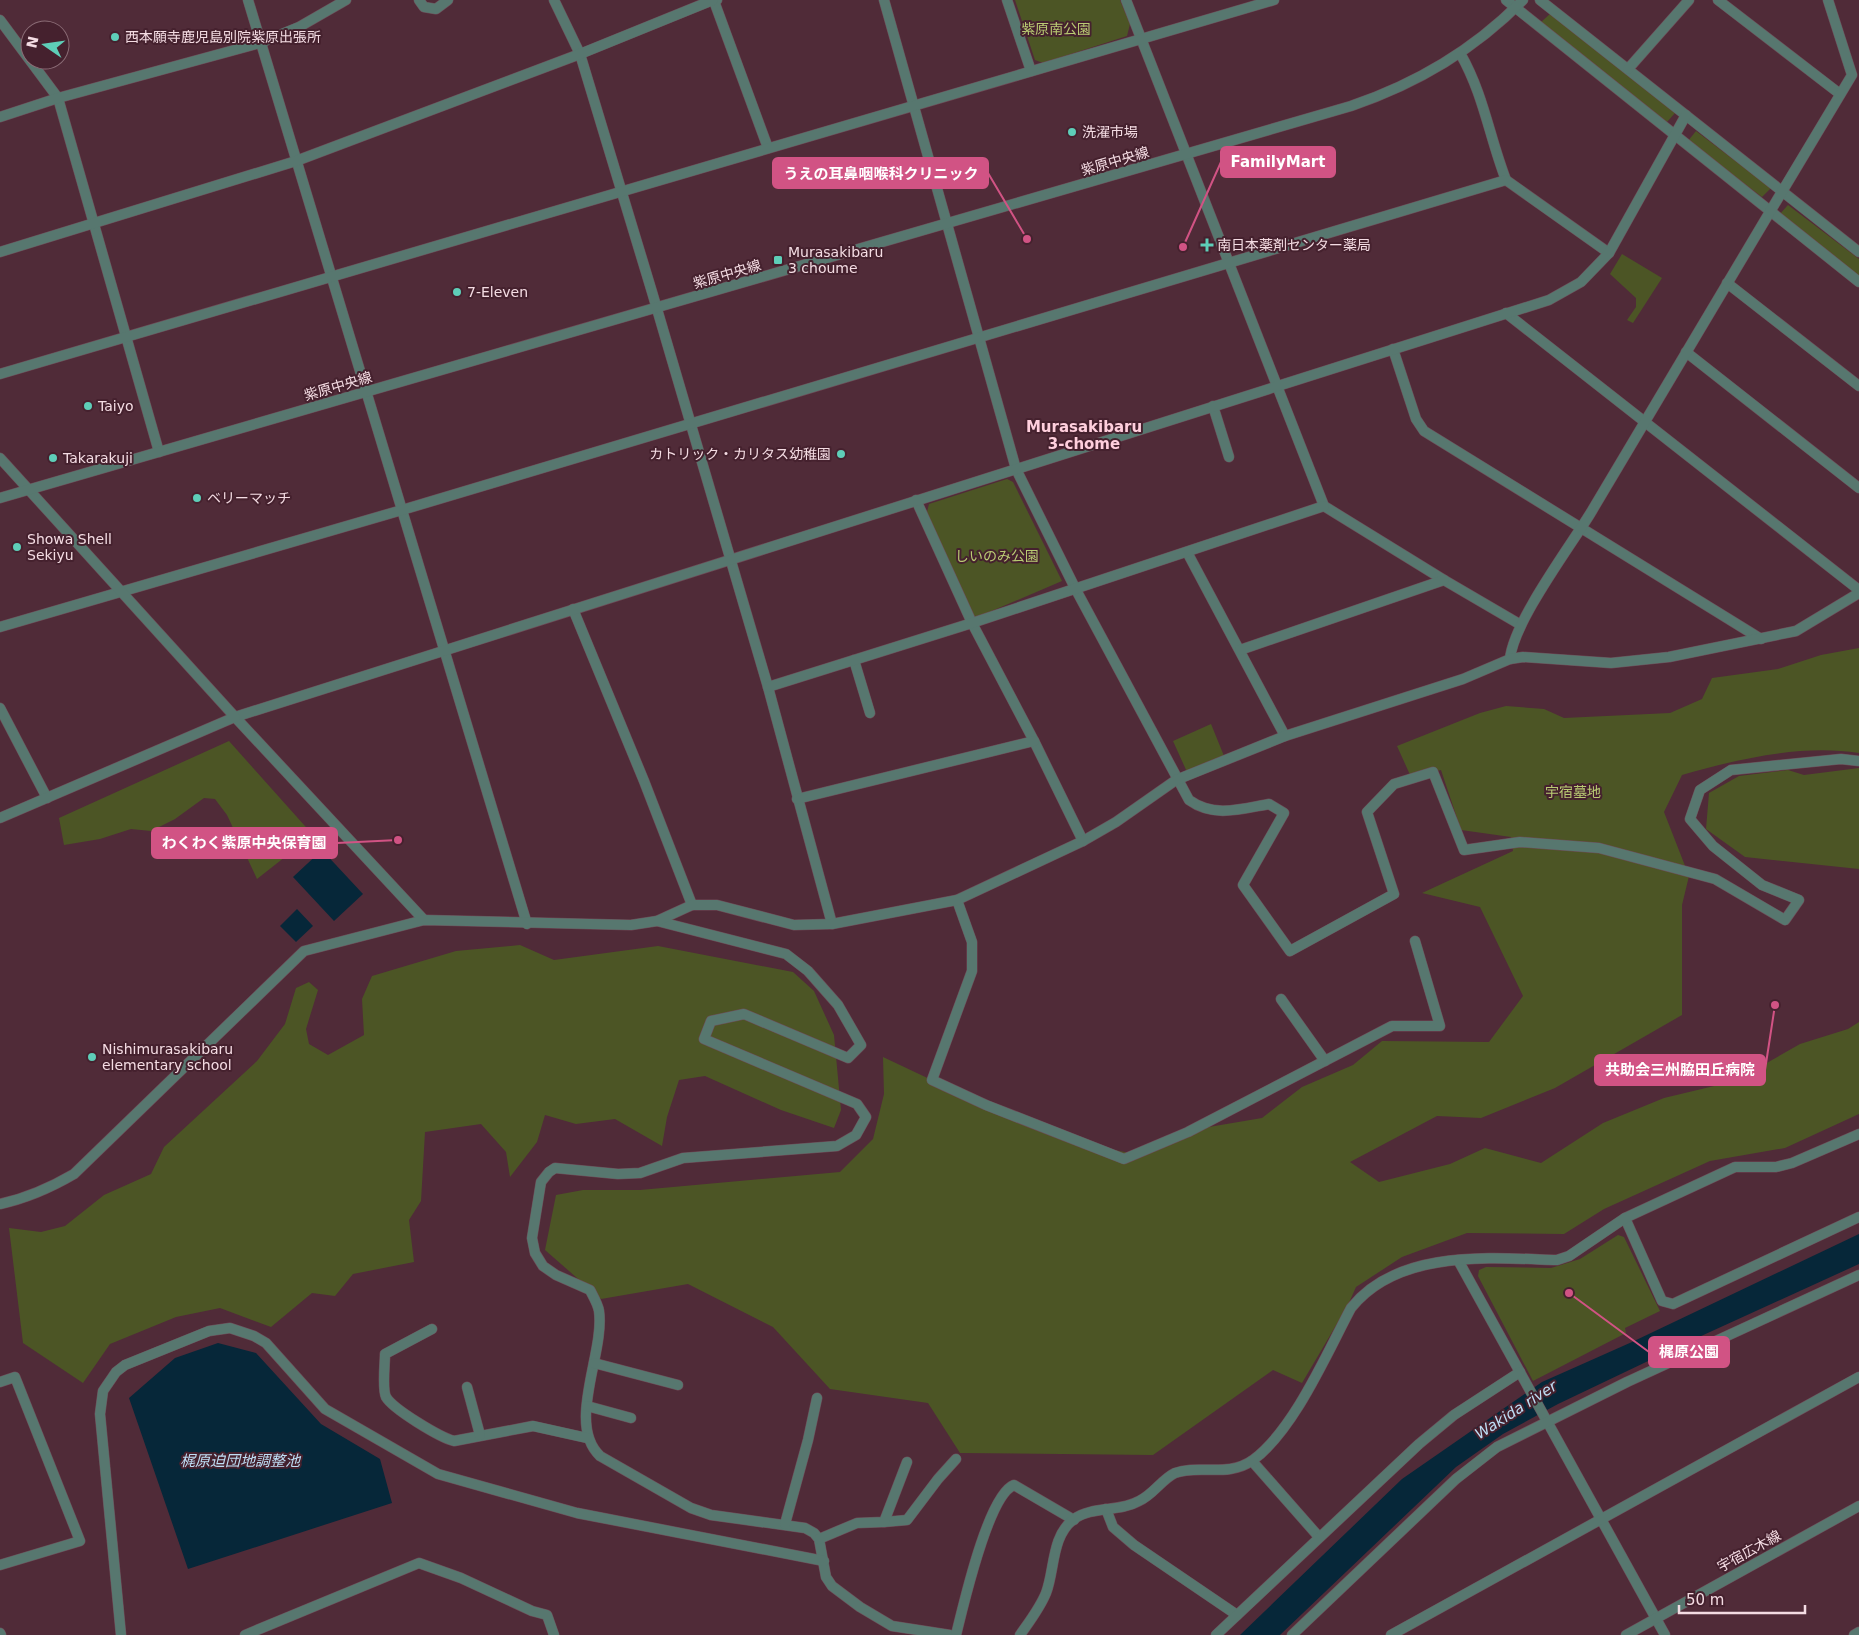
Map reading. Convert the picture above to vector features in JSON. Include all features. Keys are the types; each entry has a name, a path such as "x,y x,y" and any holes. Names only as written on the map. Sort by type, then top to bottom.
{"street":[{"path":"248,0 527,924"},
{"path":"0,117 58,98 260,43 299,27 346,0"},
{"path":"419,0 424,7 436,9 448,0"},
{"path":"554,0 580,54 622,193 728,559 768,687 832,924"},
{"path":"0,252 296,161 580,54 715,0 768,148"},
{"path":"884,0 1016,469 1075,588 1176,780 1189,800 1212,811 1228,812 1268,804 1284,813 1243,885 1290,950 1394,894 1367,812 1394,784 1433,772 1464,850 1520,842 1599,848 1715,879 1785,920 1799,900 1762,884 1713,846 1690,819 1700,790 1731,770 1841,759 1859,761"},
{"path":"1007,0 1031,71"},
{"path":"1126,0 1324,506 1444,580 1521,624"},
{"path":"0,374 1142,39 1247,4 1274,0"},
{"path":"1506,0 1519,4 1676,135 1859,282"},
{"path":"1540,0 1859,252"},
{"path":"1628,69 1689,0"},
{"path":"1718,0 1840,94"},
{"path":"1510,659 1511,650 1521,624 1581,528 1840,94 1855,74 1828,0"},
{"name":"紫原中央線","path":"0,498 947,224 1379,96 1460,53 1482,38 1519,4"},
{"path":"0,20 58,98 93,224 128,336 159,452"},
{"path":"1460,53 1481,96 1496,154 1506,180 1609,253"},
{"path":"0,818 236,717 728,559 1549,300 1581,282 1609,253 1686,115"},
{"path":"0,627 402,510 1506,180"},
{"path":"1728,283 1859,386"},
{"path":"0,1204 21,1200 47,1190 74,1174 304,951 424,920 527,924 631,925 657,921 692,905 717,905 794,925 832,924 957,900 1083,841 1116,822 1176,780 1285,736 1464,679 1510,659 1523,658 1611,663 1669,657 1796,631 1859,592 1506,313"},
{"path":"1393,349 1419,427 1761,638"},
{"path":"1686,352 1859,488"},
{"path":"1213,406 1229,457"},
{"path":"0,458 424,920"},
{"path":"916,500 972,623 1034,741 1083,841"},
{"path":"768,687 972,623 1324,506"},
{"path":"1187,552 1285,736"},
{"path":"1240,650 1444,580"},
{"path":"573,610 644,781 692,905"},
{"path":"854,660 870,712"},
{"path":"0,708 3,719 47,798"},
{"path":"797,799 1034,741"},
{"path":"957,900 972,942 972,971 932,1080 986,1105 1124,1159 1188,1132 1392,1026 1440,1026 1414,941"},
{"path":"657,921 768,947 786,954 808,971 838,1005 861,1045 848,1058 744,1014 711,1021 704,1039 857,1104 866,1118 856,1135 836,1146 682,1158 640,1173 618,1174 555,1168 549,1172 541,1182 532,1238 534,1246 543,1266 556,1275 590,1290 599,1308 600,1324 587,1406 587,1438 592,1448 600,1456 691,1508 711,1515 805,1528 814,1533 819,1539 826,1577 832,1586 876,1618 892,1626 950,1635"},
{"path":"1281,999 1324,1061"},
{"path":"1020,1635 1046,1593 1057,1547 1065,1529 1074,1520 1106,1509 1138,1502 1174,1474 1184,1471 1218,1471 1252,1461 1288,1423 1351,1308 1364,1291 1406,1271 1458,1260 1479,1257 1557,1260 1569,1256 1625,1218 1735,1167 1776,1167 1792,1163 1859,1134"},
{"path":"1625,1218 1662,1301 1673,1304 1859,1217"},
{"path":"1458,1260 1666,1635"},
{"path":"1292,1635 1456,1479 1498,1447 1546,1419 1859,1275"},
{"path":"121,1635 100,1414 103,1392 116,1372 133,1361 220,1328 242,1331 266,1343 325,1409 361,1432 445,1476 577,1513 824,1561"},
{"path":"432,1329 384,1354 385,1395 392,1404 441,1438 454,1441 533,1426 587,1438"},
{"path":"594,1363 678,1385"},
{"path":"1216,1635 1454,1415 1522,1375"},
{"path":"0,1382 15,1377 80,1540 0,1565"},
{"path":"1391,1635 1859,1377"},
{"path":"467,1387 480,1435"},
{"path":"785,1524 808,1440 817,1398"},
{"path":"587,1406 632,1418"},
{"path":"819,1539 857,1523 907,1520 938,1479 956,1459"},
{"path":"1252,1461 1319,1538"},
{"path":"884,1522 907,1462"},
{"path":"956,1635 976,1555 1000,1498 1010,1486 1014,1485 1074,1520"},
{"name":"宇宿広木線","path":"1626,1635 1859,1506"},
{"path":"1106,1509 1113,1527 1134,1545 1237,1614"},
{"path":"245,1635 419,1563 461,1578 532,1610 547,1614 554,1635"},
{"path":"1854,1635 1859,1632"}],"green space":[{"name":"紫原南公園","path":"1015,0 1120,0 1130,24 1127,36 1043,63 1035,60"},
{"path":"1550,14 1675,113 1667,122 1540,23"},
{"path":"1696,131 1771,188 1762,197 1688,141"},
{"path":"1788,205 1859,259 1859,276 1779,215"},
{"path":"1622,254 1662,278 1633,323 1627,320 1636,307 1636,298 1610,274"},
{"name":"しいのみ公園","path":"1007,479 1013,482 1062,581 973,619 927,512 929,504"},
{"name":"宇宿墓地","path":"1859,648 1859,753 1815,750 1792,752 1747,759 1682,775 1664,812 1689,876 1682,905 1682,1015 1555,1088 1481,1118 1437,1116 1350,1162 1379,1182 1450,1164 1485,1148 1541,1163 1603,1123 1664,1098 1735,1081 1800,1044 1848,1029 1859,1022 1859,1114 1785,1148 1710,1161 1604,1209 1564,1234 1467,1233 1402,1257 1356,1287 1348,1305 1302,1383 1273,1370 1153,1455 960,1453 928,1403 830,1389 773,1327 688,1284 601,1299 545,1250 556,1195 583,1190 640,1190 840,1172 873,1139 884,1094 883,1057 974,1100 1083,1144 1130,1153 1203,1128 1262,1118 1302,1087 1353,1065 1382,1041 1489,1042 1523,996 1480,907 1422,893 1513,851 1511,837 1461,830 1441,770 1411,777 1397,746 1480,713 1506,706 1544,709 1564,718 1670,713 1702,699 1712,678 1778,669 1821,655"},
{"path":"1211,724 1224,756 1187,772 1173,741"},
{"path":"229,741 313,835 257,879 227,815 215,799 204,798 175,819 151,831 131,829 100,839 64,845 59,818"},
{"path":"1859,768 1859,869 1745,857 1706,829 1709,793 1739,776 1788,770 1804,775"},
{"path":"520,945 554,960 658,946 793,972 814,991 834,1035 841,1110 834,1128 781,1110 705,1076 679,1080 667,1117 662,1146 615,1119 576,1124 545,1115 537,1142 510,1177 506,1152 481,1124 425,1132 421,1201 409,1220 414,1262 353,1274 335,1296 312,1293 271,1327 220,1308 176,1317 110,1344 83,1383 23,1343 9,1228 41,1232 65,1226 104,1195 151,1174 164,1147 257,1061 285,1024 296,988 309,982 318,990 306,1029 309,1044 328,1055 364,1035 362,999 372,976 456,951"},
{"path":"1618,1235 1624,1237 1660,1311 1625,1328 1626,1333 1533,1381 1478,1276 1479,1270 1486,1267 1551,1268 1580,1259"}],"water":[{"path":"322,850 363,894 334,921 293,877"},
{"path":"297,909 313,926 296,942 280,926"},
{"name":"Wakida river","path":"1859,1234 1859,1264 1558,1404 1503,1434 1456,1467 1280,1635 1240,1635 1402,1479 1542,1382 1632,1342"},
{"name":"梶原迫団地調整池","path":"218,1343 256,1353 321,1424 380,1459 392,1503 188,1569 129,1398 175,1358"}],"place":[{"name":"西本願寺鹿児島別院紫原出張所","path":"115,37"},
{"name":"洗濯市場","path":"1072,132"},
{"name":"うえの耳鼻咽喉科クリニック","path":"1027,239"},
{"name":"南日本薬剤センター薬局","path":"1207,245"},
{"name":"FamilyMart","path":"1183,247"},
{"name":"Murasakibaru 3 choume","path":"778,260"},
{"name":"7-Eleven","path":"457,292"},
{"name":"Taiyo","path":"88,406"},
{"name":"カトリック・カリタス幼稚園","path":"841,454"},
{"name":"Takarakuji","path":"53,458"},
{"name":"ベリーマッチ","path":"197,498"},
{"name":"Showa Shell Sekiyu","path":"17,547"},
{"name":"わくわく紫原中央保育園","path":"398,840"},
{"name":"共助会三州脇田丘病院","path":"1775,1005"},
{"name":"Nishimurasakibaru elementary school","path":"92,1057"},
{"name":"梶原公園","path":"1569,1293"}],"district":[{"name":"Murasakibaru 3-chome","path":"1084,436"}]}
